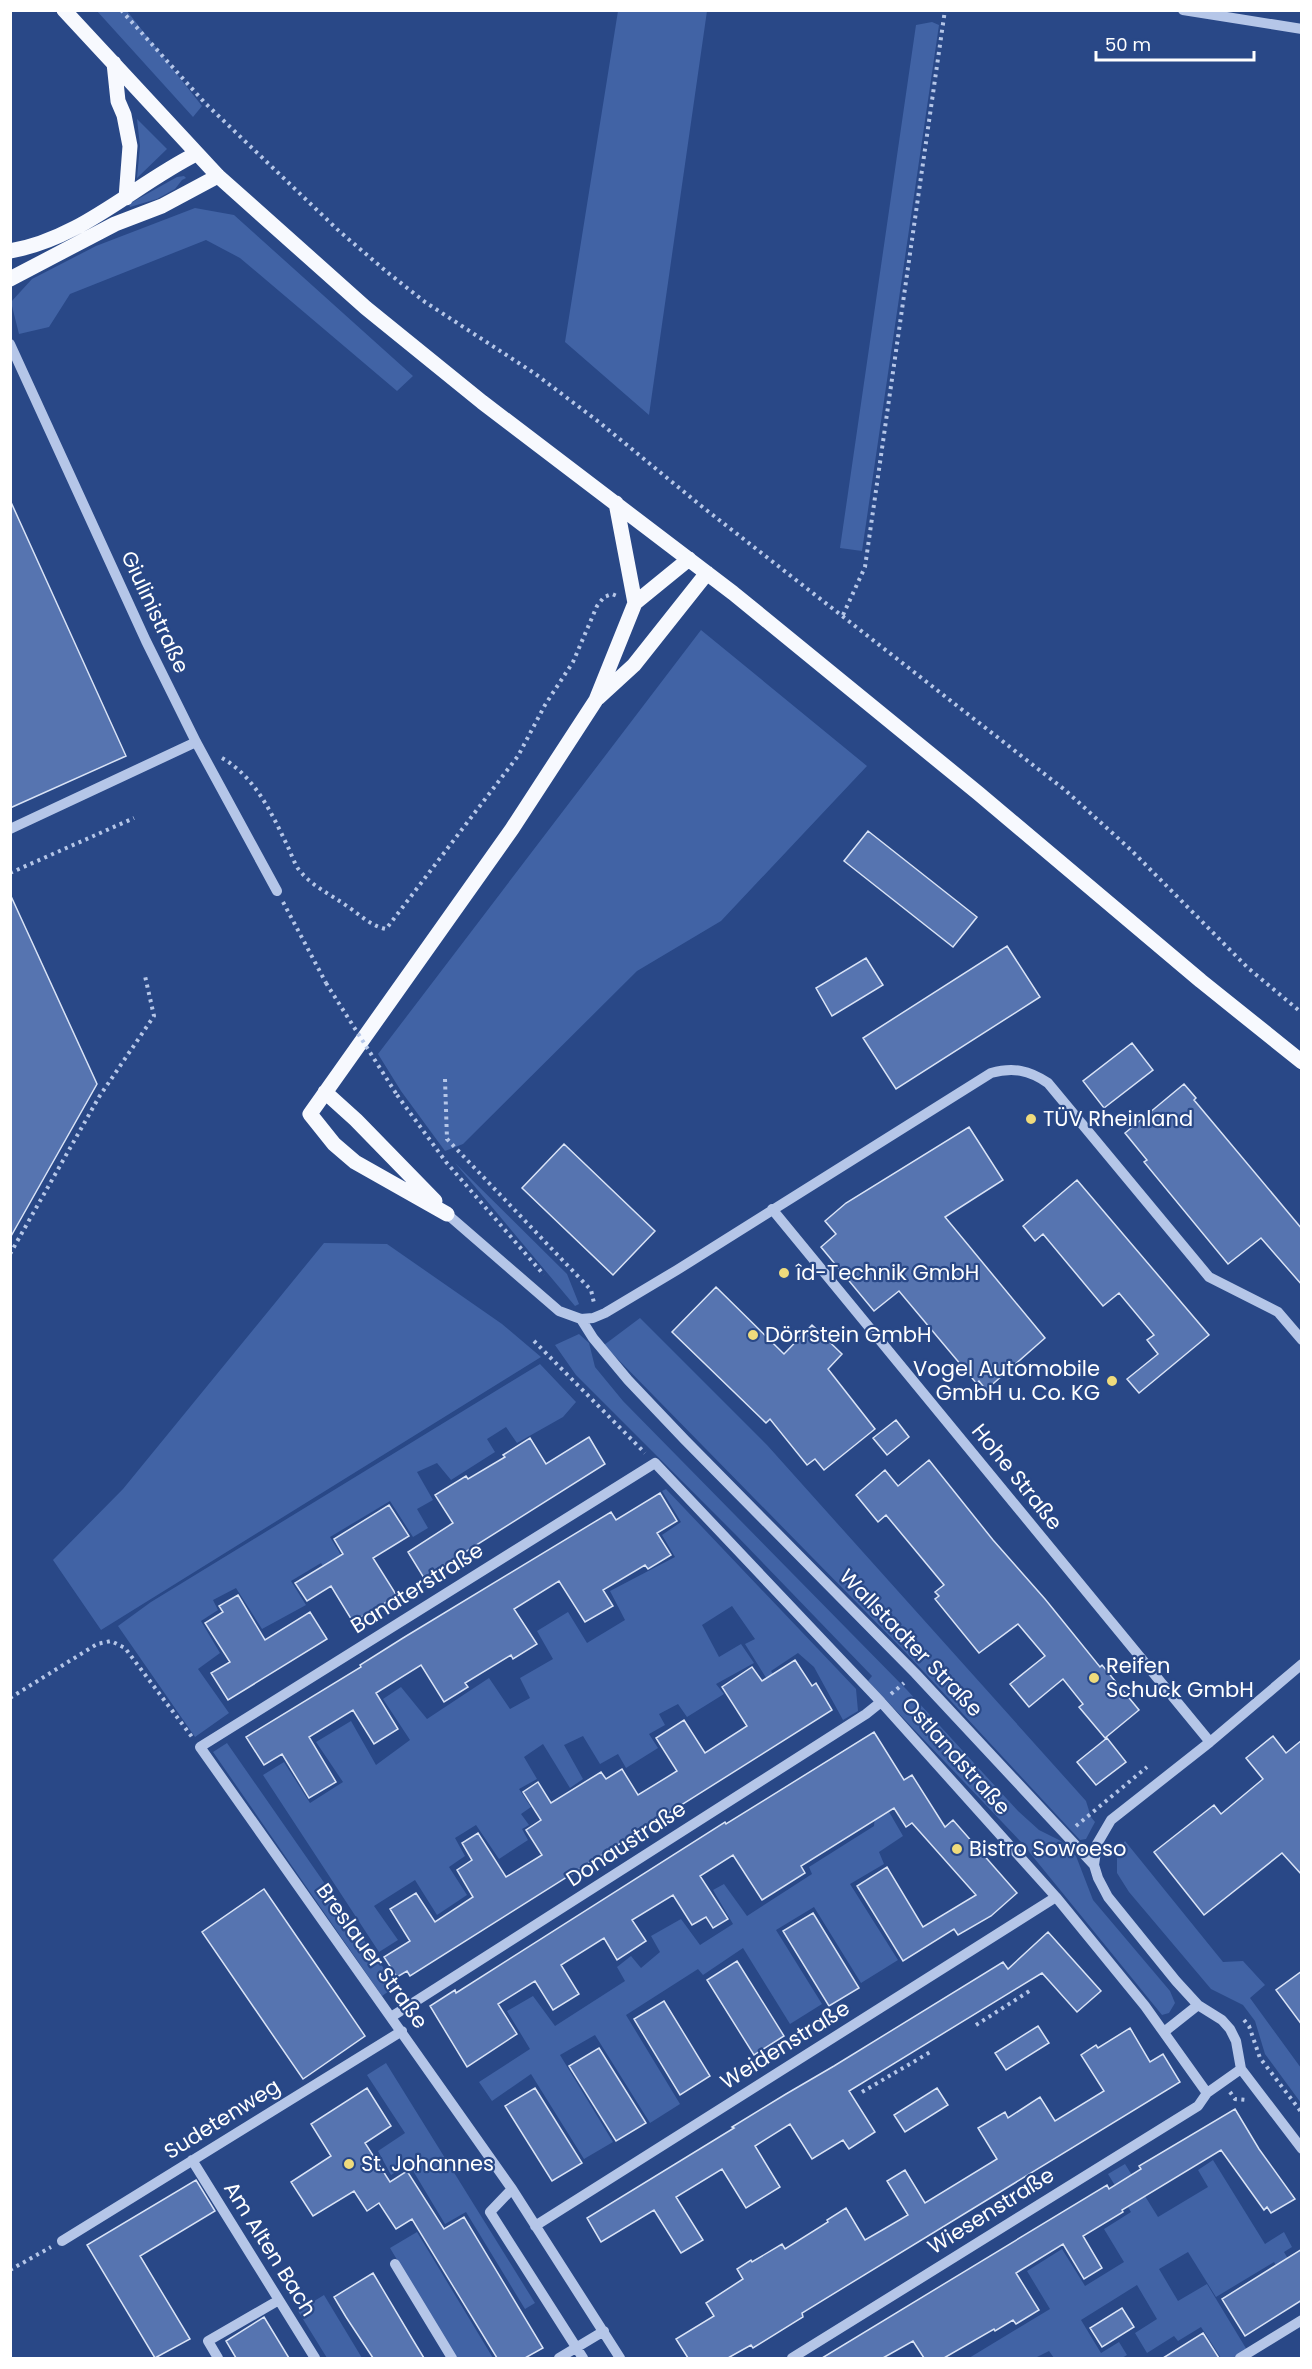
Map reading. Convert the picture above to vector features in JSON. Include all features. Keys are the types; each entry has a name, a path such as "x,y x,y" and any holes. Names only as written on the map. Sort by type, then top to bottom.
{"main road":[{"path":"64,10 218,176 375,315 482,402 707,573 978,793 1201,981 1302,1062"},
{"path":"114,63 118,101 124,115 130,146 126,198"},
{"path":"10,251 30,248 63,234 126,198 172,166 196,154"},
{"path":"10,279 115,224 162,206 218,176"},
{"path":"616,503 635,603"},
{"path":"447,1214 355,1162 334,1144 310,1114 512,828 596,700 635,603 689,559"},
{"path":"596,700 634,665 707,573"},
{"path":"325,1092 356,1120 447,1214"}],"street":[{"path":"1183,10 1302,30"},
{"name":"Giulinistraße","path":"10,344 146,641 196,742 277,891"},
{"path":"10,829 196,742"},
{"path":"447,1214 559,1311 581,1319 599,1316 677,1270 991,1073 1005,1069 1022,1070 1035,1074 1048,1083 1209,1277 1278,1312 1302,1340"},
{"name":"Hohe Straße","path":"771,1209 1210,1742"},
{"name":"Wallstadter Straße","path":"581,1319 628,1380 915,1673 1094,1865 1108,1897 1176,1981 1198,2005 1222,2020 1230,2029 1236,2041 1241,2069"},
{"name":"Ostlandstraße","path":"655,1463 881,1702 1056,1897 1164,2032 1208,2093"},
{"name":"Banaterstraße","path":"200,1747 655,1463"},
{"path":"1094,1865 1097,1844 1111,1820 1210,1742 1302,1664"},
{"name":"Donaustraße","path":"391,2017 866,1714 881,1702"},
{"name":"Breslauer Straße","path":"200,1747 512,2189 620,2358"},
{"name":"Weidenstraße","path":"536,2226 1056,1897"},
{"path":"1164,2032 1198,2005"},
{"name":"Sudetenweg","path":"62,2241 402,2031"},
{"path":"1241,2069 1302,2149"},
{"name":"Wiesenstraße","path":"792,2358 1198,2106 1208,2093 1241,2069"},
{"name":"Am Alten Bach","path":"192,2160 315,2358"},
{"path":"512,2189 490,2212 583,2358"},
{"path":"395,2264 452,2358"},
{"path":"218,2358 208,2341 279,2301"},
{"path":"1240,2358 1302,2320"},
{"path":"560,2358 604,2331"}],"path":[{"path":"121,10 205,103 339,231 424,302 543,380 1065,790 1131,850 1248,968 1302,1013"},
{"path":"843,615 865,567 945,10"},
{"path":"196,742 238,767 252,783 271,814 298,868 316,888 339,901 375,927 386,929 518,756 545,705 573,662 597,606 604,597 612,594 635,603"},
{"path":"10,873 134,818"},
{"path":"277,891 326,983 397,1095 446,1162 546,1278"},
{"path":"10,1254 99,1097 154,1016 145,976"},
{"path":"445,1079 447,1138 591,1290 599,1316"},
{"path":"534,1341 655,1463"},
{"path":"10,1698 97,1644 111,1641 125,1648 200,1747"},
{"path":"1066,1835 1147,1767"},
{"path":"976,2025 1031,1990"},
{"path":"862,2092 932,2051"},
{"path":"1223,2082 1235,2099 1245,2099 1250,2103"},
{"path":"10,2270 62,2241"}],"shaded area":[{"path":"97,11 127,11 202,106 193,117"},
{"path":"618,11 707,11 649,415 565,342"},
{"path":"932,22 939,25 862,551 840,548 916,25"},
{"path":"137,119 167,149 137,178 140,146"},
{"path":"177,177 186,178 175,189 157,199 130,207 129,204"},
{"path":"195,208 234,215 413,376 397,391 240,258 206,240 70,294 49,327 19,334 11,302 32,279 96,246"},
{"path":"701,630 867,766 721,921 637,971 463,1144 445,1151 401,1091 378,1054"},
{"path":"455,1163 567,1274 579,1304 575,1306"},
{"path":"324,1243 387,1244 502,1324 541,1357 101,1630 53,1560 123,1489"},
{"path":"640,1318 767,1445 1086,1801 1095,1822 1086,1839 1080,1840 910,1657 604,1345"},
{"path":"579,1334 589,1343 595,1367 623,1401 907,1690 1018,1811 1039,1830 1061,1841 1076,1856 1093,1900 1170,1991 1175,2003 1169,2013 1162,2015 1021,1842 868,1681 872,1676 735,1534 576,1375 555,1345"},
{"path":"540,1364 576,1402 563,1417 517,1443 506,1427 487,1439 495,1452 451,1480 437,1463 417,1472 433,1500 417,1509 428,1528 413,1537 390,1501 330,1537 355,1578 338,1590 321,1563 291,1581 306,1605 262,1629 236,1588 213,1600 218,1610 201,1621 220,1653 198,1669 229,1713 195,1737 118,1626 151,1602"},
{"path":"666,1489 856,1689 858,1711 843,1720 814,1667 798,1653 771,1671 786,1694 778,1697 745,1644 755,1639 732,1606 702,1625 719,1657 741,1644 754,1663 716,1684 724,1694 687,1717 678,1704 659,1714 665,1725 649,1734 658,1748 626,1768 618,1754 600,1764 583,1736 564,1745 583,1779 570,1788 543,1744 524,1757 537,1779 519,1789 531,1807 521,1814 529,1825 522,1829 528,1840 499,1859 476,1825 455,1838 465,1856 449,1867 467,1895 437,1915 415,1880 374,1906 398,1940 379,1952 263,1775 284,1762 310,1803 343,1782 316,1742 351,1721 376,1765 410,1740 383,1699 401,1687 427,1719 489,1678 510,1709 530,1698 520,1678 553,1659 537,1631 568,1612 587,1643 625,1620 610,1591 675,1557 662,1535 681,1522 662,1491"},
{"path":"227,1743 396,1986 382,1996 213,1752"},
{"path":"877,1791 903,1836 879,1852 884,1864 850,1884 898,1960 861,1983 814,1907 776,1930 822,2004 790,2024 743,1948 703,1975 698,1969 626,2015 680,2104 650,2123 595,2035 560,2055 613,2142 584,2159 531,2074 492,2101 479,2082 530,2049 507,2011 533,1996 555,2026 625,1981 617,1967 631,1956 641,1968 660,1952 651,1936 681,1919 700,1945 733,1924 713,1890 724,1884 747,1916 812,1874 809,1867 874,1826"},
{"path":"1125,1841 1223,1962 1243,1961 1265,1985 1250,1998 1301,2068 1301,2103 1265,2054 1255,2021 1243,2005 1211,1989 1129,1892 1117,1873 1117,1852"},
{"path":"386,2063 535,2303 525,2309 466,2212 445,2224 409,2164 391,2175 378,2151 405,2133 367,2075"},
{"path":"1213,2160 1265,2244 1284,2232 1292,2247 1284,2252 1301,2281 1298,2301 1274,2262 1216,2297 1188,2252 1159,2269 1178,2301 1207,2284 1247,2350 1234,2358 1221,2358 1201,2327 1178,2341 1174,2336 1147,2353 1135,2333 1157,2319 1137,2285 1081,2320 1101,2353 1119,2342 1127,2355 1122,2358 1054,2358 1049,2351 1035,2358 969,2358 1050,2309 1027,2271 1062,2249 1085,2286 1124,2262 1104,2229 1131,2212 1108,2174 1125,2164 1158,2217 1208,2187 1198,2170"},
{"path":"417,2232 493,2358 456,2358 390,2248"},
{"path":"324,2295 362,2358 327,2358 298,2311"}],"building":[{"path":"10,500 126,756 10,808"},
{"path":"868,831 977,917 953,947 844,861"},
{"path":"10,894 97,1084 10,1238"},
{"path":"1007,946 1040,997 896,1089 863,1038"},
{"path":"866,958 883,985 832,1016 816,988"},
{"path":"1132,1043 1153,1070 1104,1108 1083,1081"},
{"path":"1184,1084 1196,1098 1194,1100 1302,1229 1302,1285 1261,1238 1228,1264 1144,1162 1147,1160 1125,1133"},
{"path":"969,1127 1003,1180 945,1217 1045,1338 986,1390 979,1381 977,1384 899,1291 874,1311 821,1247 836,1234 825,1221 846,1203"},
{"path":"564,1144 655,1231 613,1275 522,1188"},
{"path":"1077,1180 1209,1335 1139,1393 1127,1379 1158,1354 1147,1340 1154,1335 1119,1293 1103,1306 1043,1234 1035,1241 1023,1226"},
{"path":"716,1287 784,1354 812,1325 842,1354 828,1369 875,1429 824,1470 815,1459 807,1465 770,1419 766,1423 672,1332"},
{"path":"896,1420 909,1437 887,1455 873,1438"},
{"path":"589,1437 605,1464 424,1578 408,1552 453,1523 435,1495 466,1476 468,1479 505,1457 503,1455 530,1438 546,1464"},
{"path":"929,1460 993,1540 1139,1710 1105,1738 1079,1707 1083,1704 1063,1679 1029,1707 1010,1684 1045,1656 1018,1624 979,1653 935,1599 939,1596 935,1592 944,1585 886,1515 878,1522 856,1495 885,1470 898,1486"},
{"path":"660,1493 677,1521 657,1533 671,1555 648,1569 645,1565 603,1590 613,1606 585,1622 559,1581 514,1609 537,1644 513,1659 511,1655 465,1683 468,1687 444,1702 421,1665 376,1693 398,1729 374,1744 353,1710 309,1737 336,1782 309,1798 282,1754 264,1765 246,1737 361,1667 360,1665 403,1638 611,1512 616,1520"},
{"path":"389,1505 409,1536 373,1558 397,1596 353,1622 331,1586 307,1601 295,1583 343,1554 334,1539"},
{"path":"238,1595 265,1640 310,1612 327,1639 228,1700 211,1673 230,1662 205,1623 223,1612 219,1606"},
{"path":"795,1660 812,1686 816,1683 832,1710 410,1976 407,1971 397,1977 384,1957 410,1941 390,1909 416,1893 435,1922 473,1897 457,1870 472,1860 462,1843 478,1833 506,1877 542,1855 526,1830 541,1820 523,1792 538,1782 551,1803 601,1772 606,1779 622,1769 638,1795 677,1771 656,1738 684,1720 705,1753 747,1726 722,1687 752,1667 762,1681"},
{"path":"874,1732 904,1780 912,1775 945,1827 953,1820 1017,1893 991,1916 958,1935 954,1929 903,1961 857,1886 887,1867 923,1927 976,1895 912,1823 906,1827 894,1808 801,1866 805,1873 762,1900 733,1855 700,1876 728,1919 713,1928 706,1917 692,1925 673,1895 632,1920 646,1941 617,1960 604,1938 561,1965 579,1994 553,2010 535,1981 498,2004 517,2034 467,2067 430,2006 455,1990 456,1993 725,1822 726,1824"},
{"path":"1273,1736 1286,1753 1302,1740 1302,1875 1282,1853 1204,1915 1154,1852 1214,1805 1221,1814 1263,1779 1246,1758"},
{"path":"1107,1738 1126,1762 1096,1785 1077,1762"},
{"path":"264,1889 365,2036 303,2079 202,1932"},
{"path":"813,1913 859,1988 829,2006 783,1931"},
{"path":"1048,1932 1101,1991 1077,2012 1042,1973 849,2091 875,2132 849,2149 843,2140 812,2159 790,2124 755,2146 780,2187 746,2208 722,2169 676,2197 703,2240 681,2253 654,2210 601,2242 587,2218 1003,1962 1008,1969"},
{"path":"737,1961 784,2036 754,2055 707,1980"},
{"path":"1302,1971 1302,2025 1276,1990"},
{"path":"664,2001 710,2076 680,2095 634,2019"},
{"path":"1038,2026 1049,2043 1006,2070 995,2053"},
{"path":"1130,2028 1150,2062 1163,2054 1180,2082 802,2313 803,2317 753,2348 751,2345 728,2358 688,2358 676,2339 714,2316 706,2303 743,2279 737,2269 782,2244 785,2249 846,2208 865,2240 908,2215 887,2181 905,2170 925,2203 997,2159 978,2128 1005,2112 1008,2118 1040,2097 1055,2121 1104,2091 1081,2055 1096,2045 1098,2048"},
{"path":"599,2048 646,2123 616,2141 569,2066"},
{"path":"367,2088 391,2126 365,2143 390,2182 407,2171 444,2229 464,2217 543,2348 525,2358 497,2358 412,2219 396,2229 379,2203 367,2211 354,2191 313,2216 291,2182 331,2156 311,2124"},
{"path":"535,2088 582,2163 552,2181 505,2106"},
{"path":"937,2088 948,2105 905,2132 894,2115"},
{"path":"1235,2109 1259,2149 1295,2199 1271,2213 1267,2207 1264,2210 1221,2150 1083,2236 1102,2268 1084,2279 1063,2244 1016,2273 1039,2310 1016,2324 1013,2320 944,2358 924,2358 913,2341 883,2358 822,2358 1107,2185 1109,2189 1141,2169 1139,2166"},
{"path":"196,2180 215,2211 140,2256 190,2339 155,2358 87,2245"},
{"path":"1302,2249 1302,2300 1245,2336 1222,2299"},
{"path":"373,2273 424,2358 373,2358 334,2297"},
{"path":"1122,2308 1134,2327 1102,2347 1090,2328"},
{"path":"264,2317 289,2358 236,2358 226,2341"},
{"path":"1203,2333 1219,2358 1163,2358"}],"place":[{"name":"TÜV Rheinland","path":"1031,1119"},
{"name":"îd-Technik GmbH","path":"784,1273"},
{"name":"Dörrstein GmbH","path":"753,1335"},
{"name":"Vogel Automobile GmbH u. Co. KG","path":"1112,1381"},
{"name":"Reifen Schuck GmbH","path":"1094,1678"},
{"name":"Bistro Sowoeso","path":"957,1849"},
{"name":"St. Johannes","path":"349,2164"}]}
